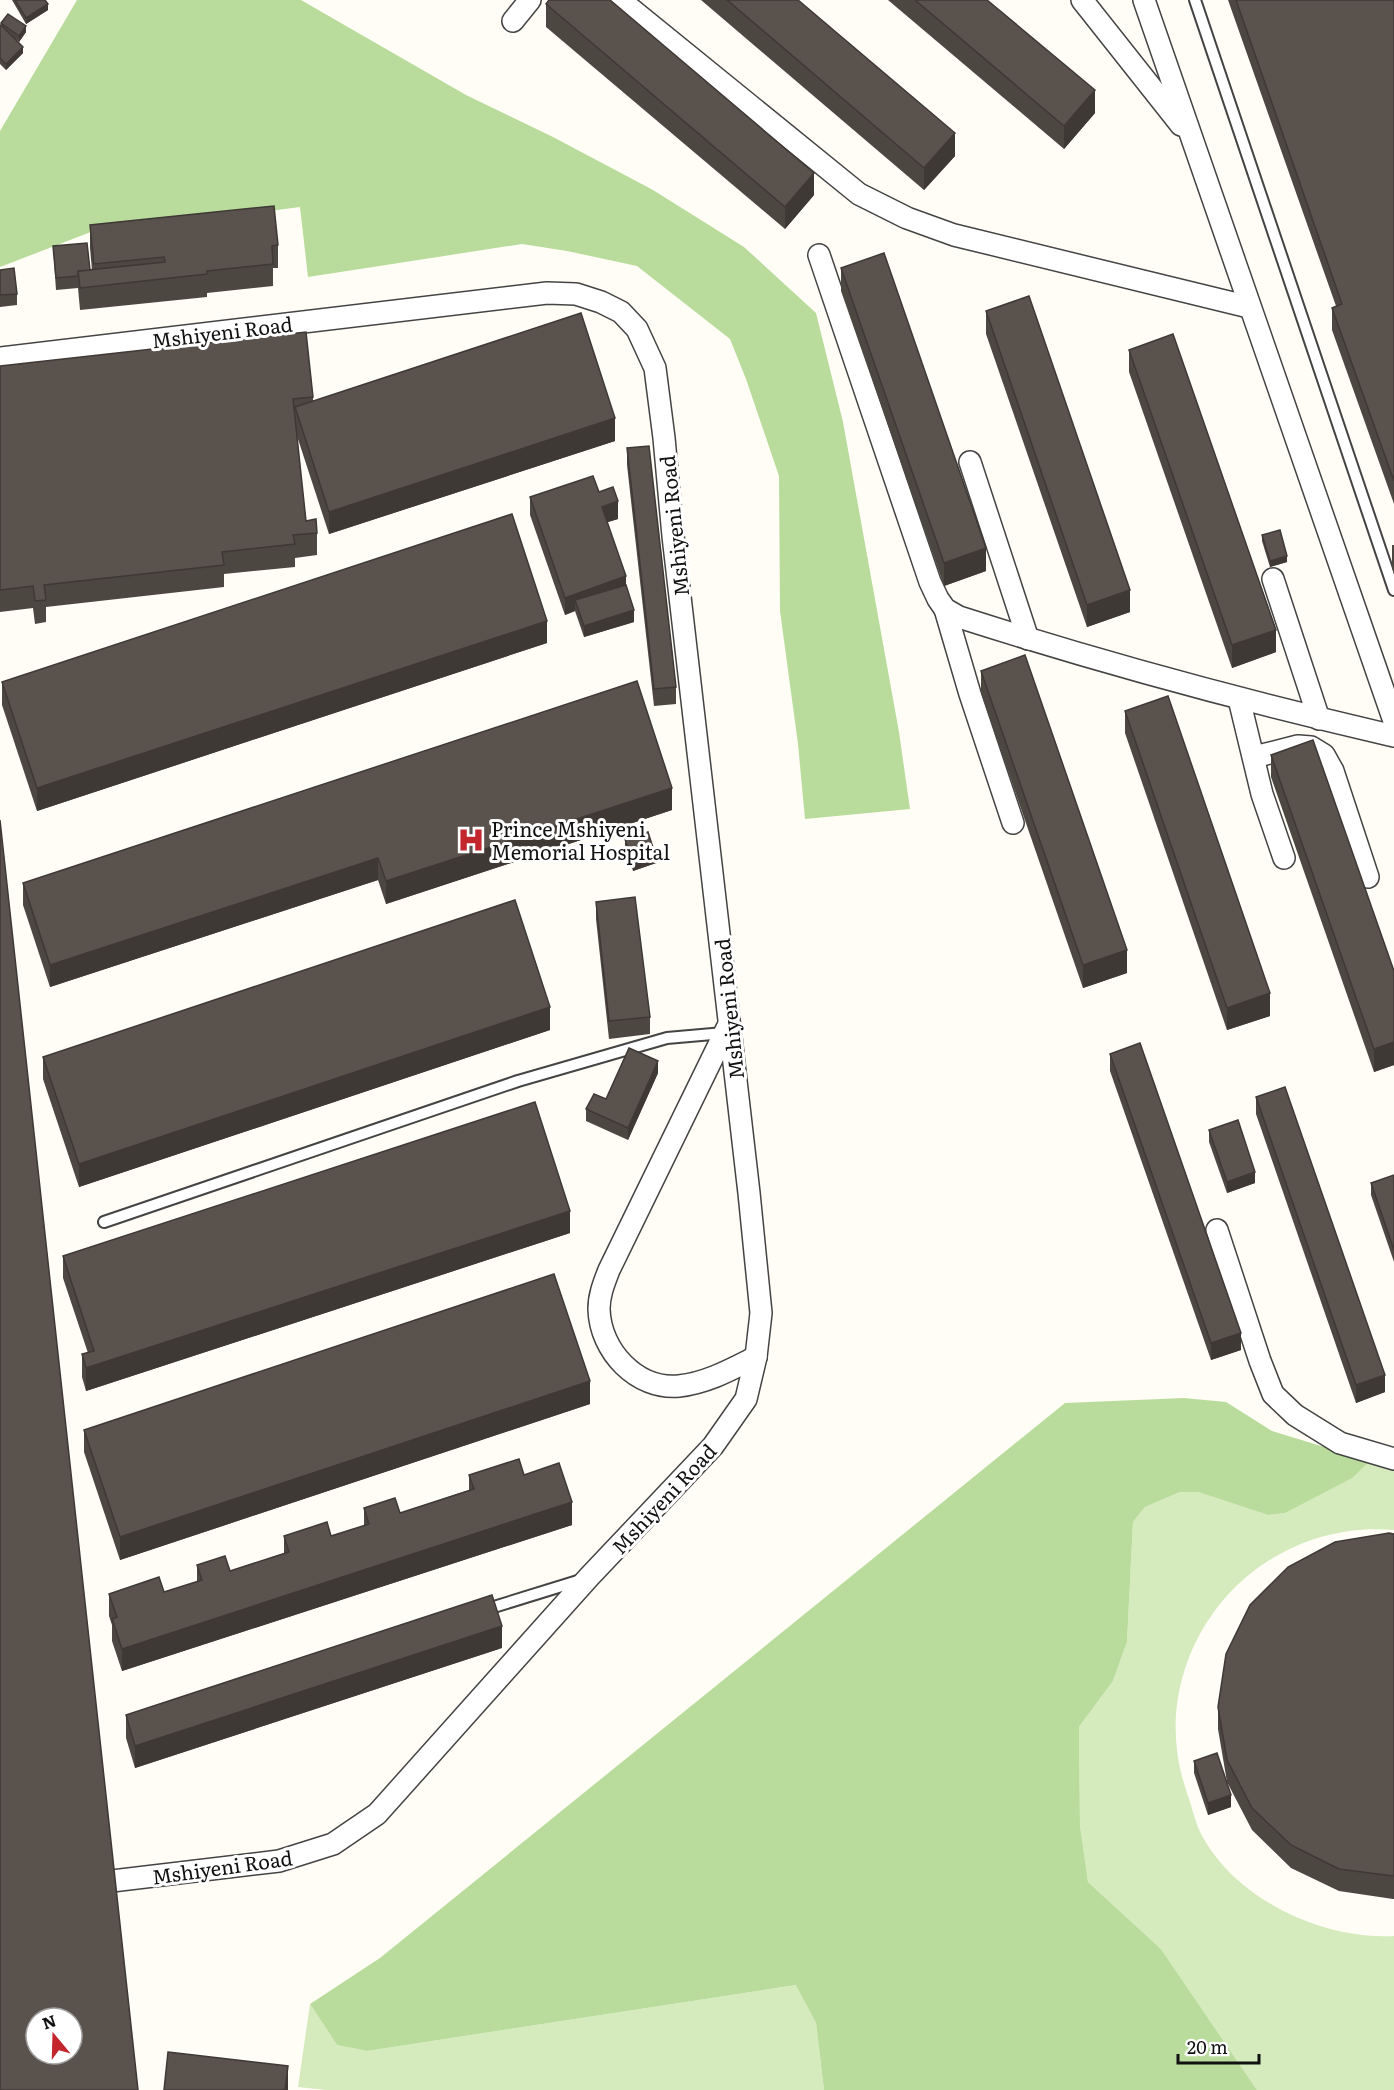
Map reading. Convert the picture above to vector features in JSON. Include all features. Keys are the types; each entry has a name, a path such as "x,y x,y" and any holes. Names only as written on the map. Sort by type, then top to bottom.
{"street":[{"path":"513,21 530,0"},
{"path":"620,0 859,194 907,218 954,235 1250,307"},
{"path":"1082,0 1191,137"},
{"path":"1144,0 1394,721"},
{"path":"819,255 930,582 945,609 970,694 1013,823"},
{"name":"Mshiyeni Road","path":"0,358 547,293 576,294 601,302 621,312 637,329 655,368 664,438 727,1028 749,1193 761,1313 756,1357 746,1399 713,1446 589,1577 377,1814 333,1844 279,1861 68,1887"},
{"path":"970,462 1028,639"},
{"path":"1273,579 1320,719"},
{"path":"945,609 959,617 1082,656 1239,699 1394,736"},
{"path":"1239,699 1262,794 1284,858"},
{"path":"1254,757 1298,746 1311,747 1324,755 1333,771 1368,877"},
{"path":"727,1028 609,1270 601,1291 599,1309 608,1345 623,1364 642,1378 661,1386 680,1386 704,1381 756,1357"},
{"path":"1217,1230 1273,1394 1295,1415 1340,1443 1394,1459"}],"lane":[{"path":"1195,0 1394,590"},
{"path":"104,1222 518,1081 667,1038 727,1028"},
{"path":"476,1613 589,1577"}],"green space":[{"path":"77,0 301,0 466,95 553,137 653,190 744,247 816,313 843,422 899,732 910,809 805,819 798,744 780,611 779,476 730,339 637,266 522,244 308,277 300,207 109,225 0,267 0,131"},
{"path":"1184,1398 1226,1402 1272,1431 1370,1461 1352,1478 1285,1513 1268,1515 1198,1492 1180,1492 1145,1507 1133,1522 1127,1642 1113,1681 1079,1727 1080,1825 1088,1882 1161,1949 1257,2090 824,2090 816,2023 796,1985 367,2051 337,2045 310,2004 380,1958 1065,1403"},
{"path":"1370,1461 1394,1470 1394,1530 1347,1531 1316,1538 1287,1550 1250,1574 1211,1616 1186,1666 1179,1693 1176,1722 1180,1770 1200,1832 1215,1856 1257,1895 1283,1911 1310,1923 1338,1931 1394,1936 1394,2090 1257,2090 1161,1949 1088,1882 1080,1825 1079,1727 1113,1681 1127,1642 1133,1522 1145,1507 1180,1492 1198,1492 1268,1515 1285,1513"},
{"path":"797,1985 816,2023 824,2090 326,2090 298,2087 310,2004 337,2045 367,2051"}],"building":[{"path":"15,0 45,0 48,4 26,18"},
{"path":"549,0 610,0 814,173 785,207 546,4"},
{"path":"727,0 798,0 955,133 924,168"},
{"path":"915,0 987,0 1095,90 1064,126"},
{"path":"1236,0 1394,0 1394,481 1332,308 1342,304"},
{"path":"8,14 26,26 19,36 1,23"},
{"path":"1,25 23,47 6,64 0,58"},
{"path":"274,206 278,245 272,246 273,264 80,288 78,271 165,262 164,257 94,264 90,225"},
{"path":"87,243 90,270 78,271 78,276 56,278 53,246"},
{"path":"884,253 986,548 944,563 841,268"},
{"path":"14,268 17,294 0,295 0,270"},
{"path":"1029,296 1130,590 1087,605 986,311"},
{"path":"581,313 615,418 329,512 295,407"},
{"path":"306,332 313,397 293,399 306,521 316,519 317,533 293,535 295,544 222,552 224,565 44,585 46,600 35,601 33,586 0,590 0,366"},
{"path":"1173,334 1276,630 1232,645 1129,350"},
{"path":"649,446 676,687 654,689 627,448"},
{"path":"593,476 599,492 613,487 618,501 602,507 626,576 565,598 530,497"},
{"path":"512,514 547,621 37,788 2,682"},
{"path":"1280,530 1287,556 1270,561 1262,535"},
{"path":"626,585 634,610 584,626 575,600"},
{"path":"1025,655 1127,950 1083,965 981,671"},
{"path":"637,681 672,788 386,881 378,858 50,965 23,883"},
{"path":"1168,696 1270,993 1227,1008 1125,711"},
{"path":"1313,740 1394,971 1394,1042 1374,1049 1271,755"},
{"path":"0,820 138,2090 0,2090"},
{"path":"648,832 656,857 633,865 625,839"},
{"path":"635,897 650,1017 609,1021 596,902"},
{"path":"515,900 550,1007 79,1164 43,1057"},
{"path":"1140,1043 1241,1333 1211,1343 1110,1054"},
{"path":"629,1048 658,1061 628,1128 586,1109 594,1094 606,1099"},
{"path":"1285,1087 1385,1375 1356,1385 1256,1097"},
{"path":"535,1102 570,1211 86,1368 82,1354 94,1351 63,1256"},
{"path":"1238,1120 1255,1172 1227,1182 1209,1130"},
{"path":"1394,1175 1394,1250 1371,1183"},
{"path":"554,1274 590,1381 120,1537 84,1430"},
{"path":"519,1459 524,1475 559,1463 572,1502 122,1649 112,1619 117,1617 109,1594 159,1577 164,1592 202,1580 197,1565 225,1556 230,1571 289,1552 284,1536 327,1522 331,1536 369,1524 364,1508 395,1498 400,1513 474,1489 469,1475"},
{"path":"1394,1534 1394,1876 1339,1869 1291,1845 1252,1808 1227,1760 1218,1707 1226,1654 1250,1605 1288,1567 1335,1542"},
{"path":"492,1595 502,1626 135,1746 126,1715"},
{"path":"1217,1753 1231,1795 1208,1803 1194,1761"},
{"path":"168,2052 288,2066 285,2090 164,2090"}],"place":[{"name":"Prince Mshiyeni Memorial Hospital","path":"471,840"}]}
